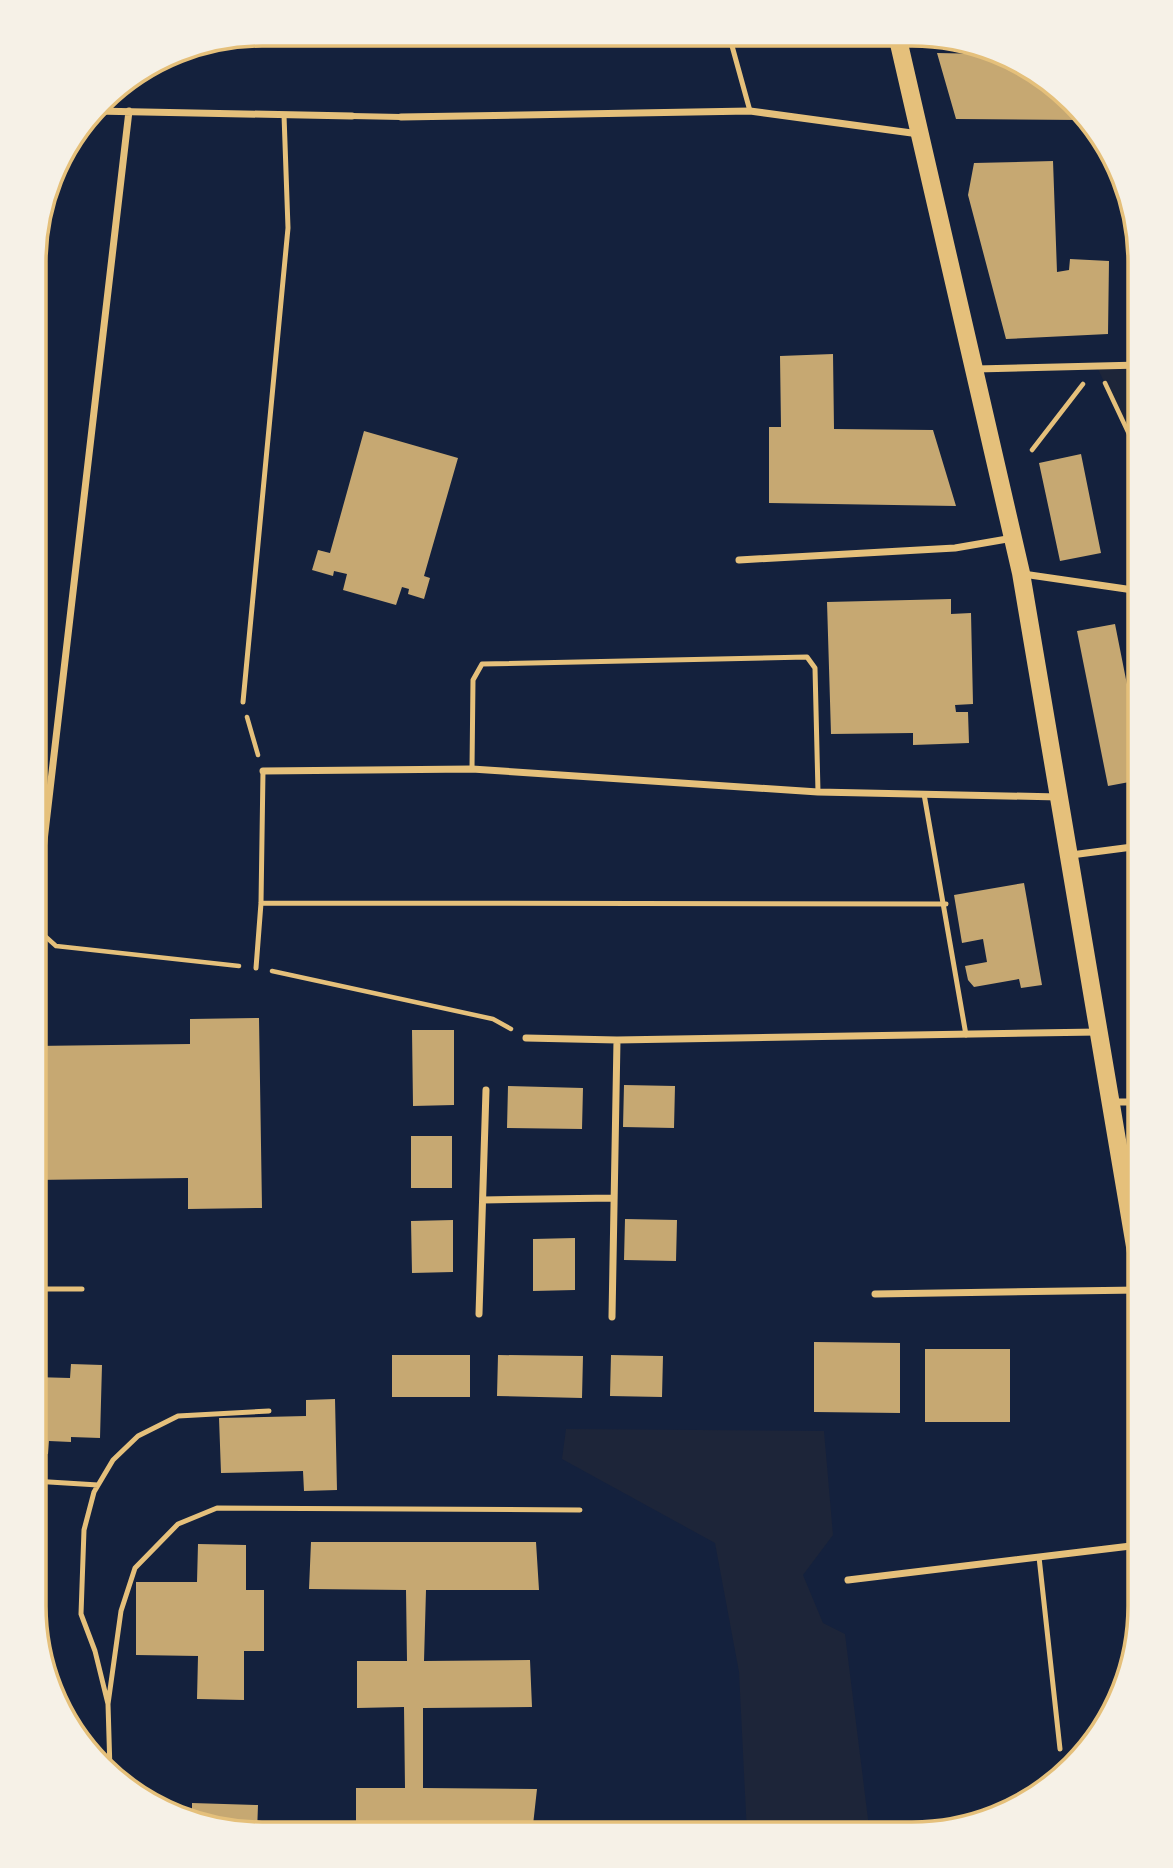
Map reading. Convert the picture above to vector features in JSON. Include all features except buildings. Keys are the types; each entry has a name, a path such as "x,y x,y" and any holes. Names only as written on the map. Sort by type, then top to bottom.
{"main road":[{"path":"899,46 1021,573 1127,1197"}],"street":[{"path":"107,111 401,117 750,111 919,134"},
{"path":"46,832 129,111"},
{"path":"975,369 1128,366"},
{"path":"739,560 955,548 1013,538"},
{"path":"1021,573 1128,589"},
{"path":"263,771 472,769 818,792 1059,797"},
{"path":"1069,855 1128,848"},
{"path":"526,1038 617,1040 1098,1032"},
{"path":"612,1317 617,1040"},
{"path":"479,1314 486,1090"},
{"path":"1112,1102 1127,1102"},
{"path":"483,1200 614,1198"},
{"path":"874,1294 1127,1290"},
{"path":"848,1580 1127,1546"}],"lane":[{"path":"732,46 750,111"},
{"path":"243,702 288,228 284,115"},
{"path":"472,769 473,680 482,664 807,657 815,668 818,792"},
{"path":"256,968 261,903 263,771"},
{"path":"925,794 946,904 966,1035"},
{"path":"261,903 946,904"},
{"path":"46,1289 82,1289"},
{"path":"108,1703 95,1651 81,1614 85,1530 98,1485 113,1460 138,1436 178,1416 269,1411"},
{"path":"46,1482 98,1485"},
{"path":"109,1759 108,1703 121,1611 135,1568 178,1524 217,1508 580,1510"},
{"path":"1040,1557 1060,1749"}],"path":[{"path":"1032,450 1097,367 1128,432"},
{"path":"46,937 55,946 256,968 494,1019 526,1038"}],"shaded area":[{"path":"1128,366 1128,432 1097,367"},
{"path":"566,1429 824,1431 833,1535 803,1575 823,1623 845,1634 868,1822 746,1822 739,1672 715,1543 562,1459"}]}
